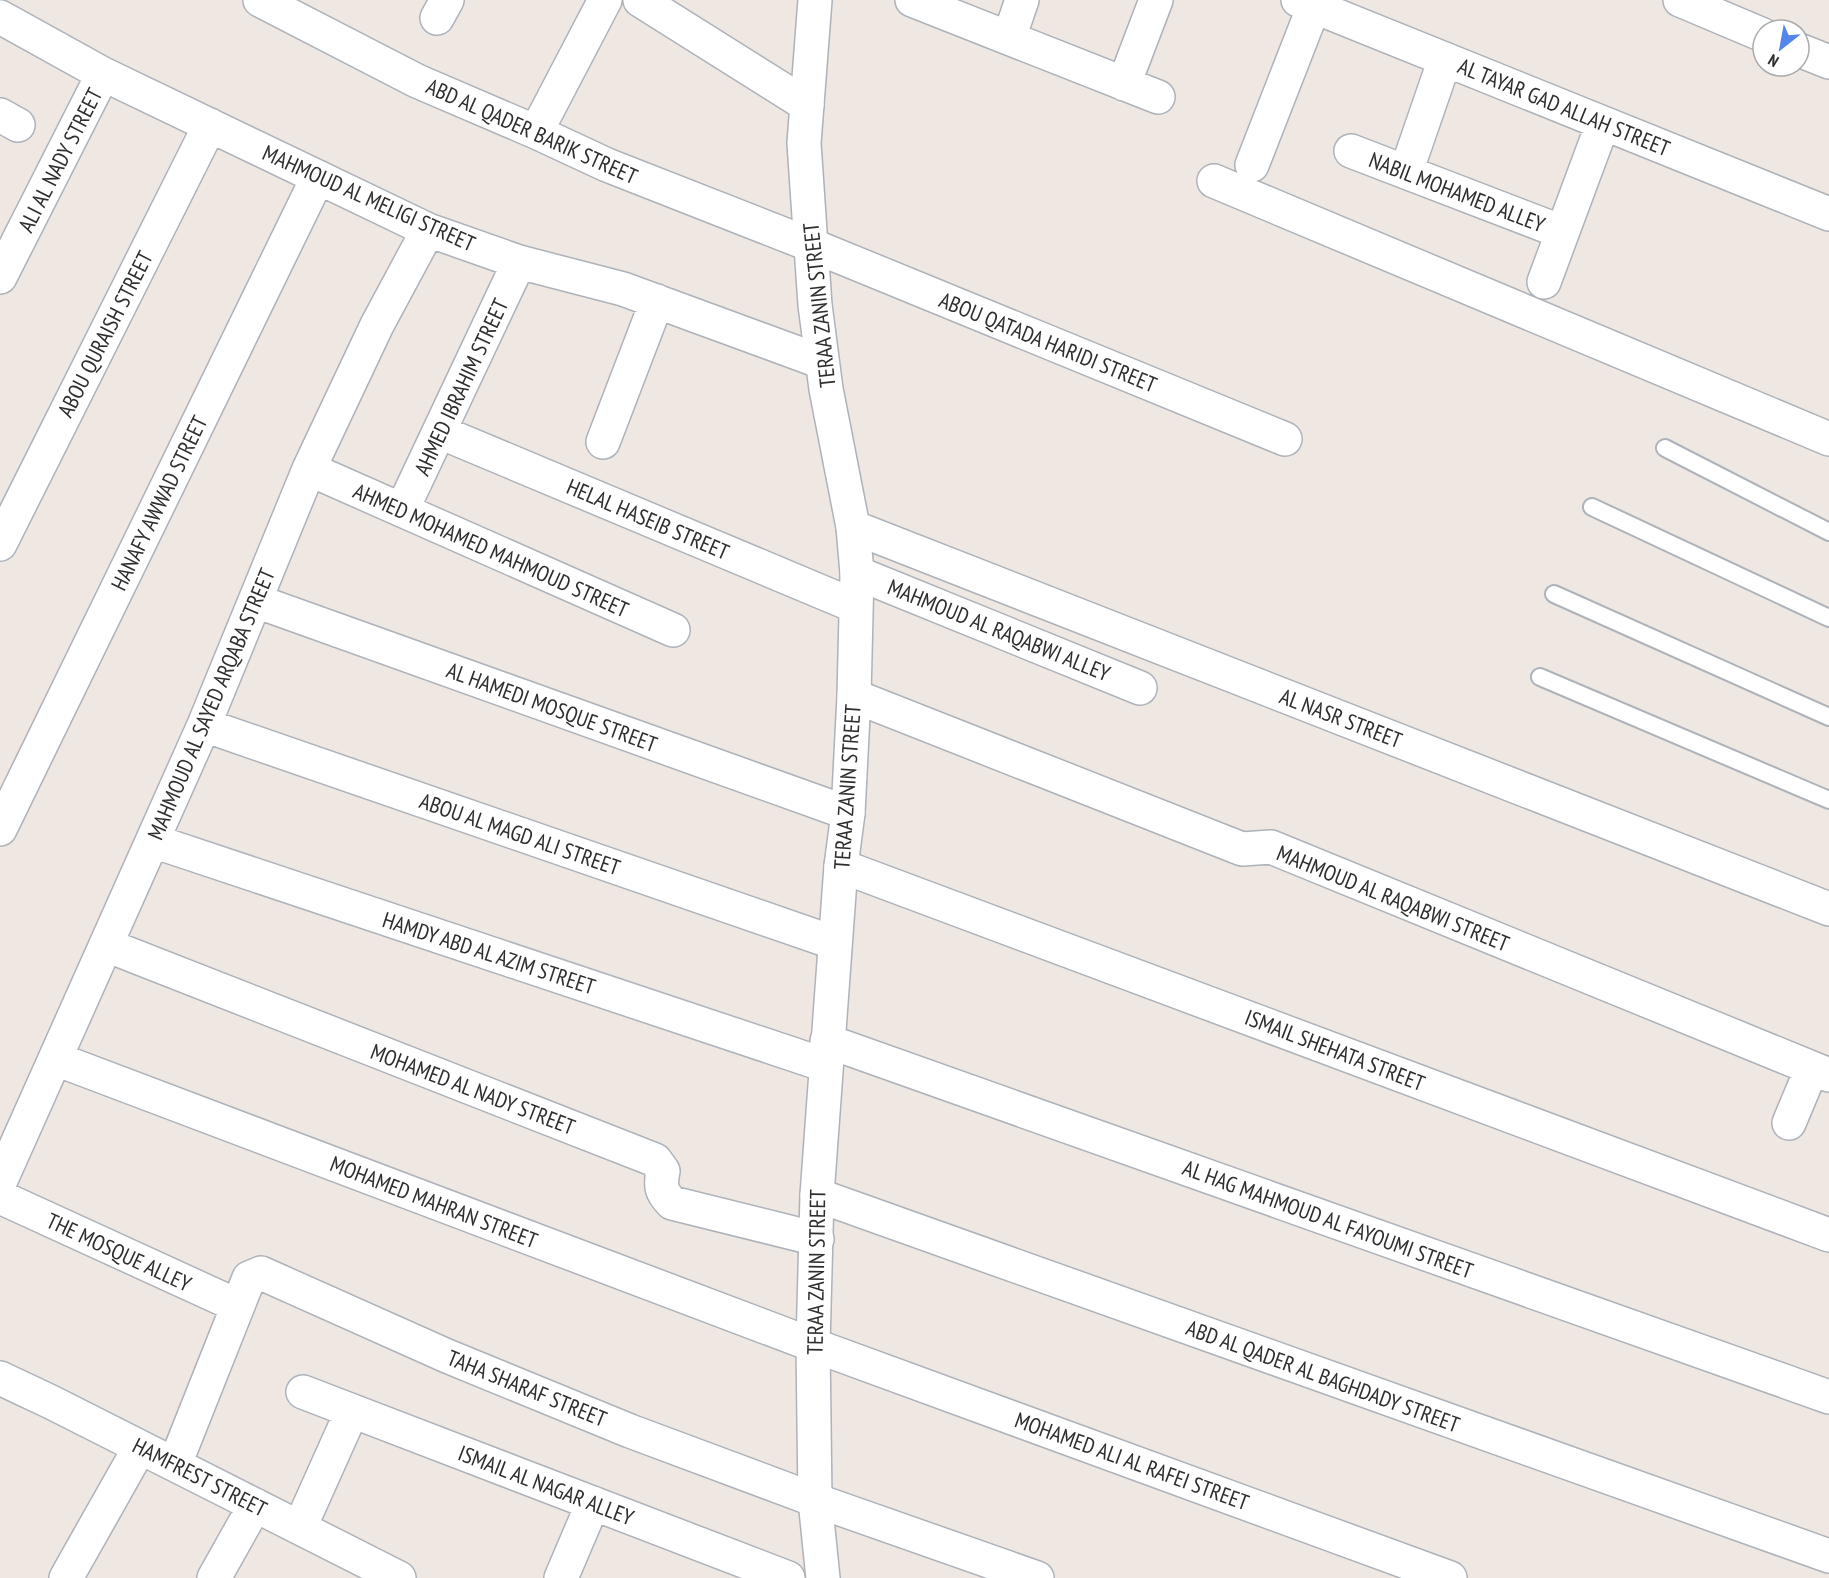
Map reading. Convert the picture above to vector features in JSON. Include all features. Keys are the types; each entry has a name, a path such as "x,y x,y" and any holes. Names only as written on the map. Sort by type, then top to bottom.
{"street":[{"name":"ABD AL QADER BARIK STREET","path":"260,0 417,81 607,165 811,245"},
{"path":"536,132 605,0"},
{"path":"639,0 807,105"},
{"name":"TERAA ZANIN STREET","path":"814,0 804,143 814,305 822,363 853,527 857,573 848,813 841,866 817,1195 813,1345 815,1500 824,1578"},
{"path":"912,0 1158,97"},
{"path":"1009,38 1022,0"},
{"path":"1124,84 1156,0"},
{"path":"1680,0 1751,30"},
{"path":"1252,165 1306,3"},
{"name":"AL TAYAR GAD ALLAH STREET","path":"1306,3 1829,214"},
{"name":"MAHMOUD AL MELIGI STREET","path":"0,17 103,74 428,230 519,262 588,279 657,301 822,363"},
{"path":"1811,55 1829,62"},
{"path":"1406,172 1445,59"},
{"name":"ALI AL NADY STREET","path":"0,277 103,74"},
{"path":"1544,282 1603,123"},
{"name":"ABOU QURAISH STREET","path":"0,544 210,125"},
{"name":"NABIL MOHAMED ALLEY","path":"1351,151 1562,232"},
{"name":"HANAFY AWWAD STREET","path":"0,829 318,177"},
{"path":"1214,181 1829,439"},
{"name":"MAHMOUD AL SAYED ARQABA STREET","path":"0,1182 204,725 309,469 377,326 428,230"},
{"name":"ABOU QATADA HARIDI STREET","path":"811,245 1285,439"},
{"name":"AHMED IBRAHIM STREET","path":"402,510 519,262"},
{"path":"603,442 657,301"},
{"name":"HELAL HASEIB STREET","path":"440,432 855,606"},
{"name":"AHMED MOHAMED MAHMOUD STREET","path":"309,469 673,630"},
{"name":"AL NASR STREET","path":"853,527 1829,909"},
{"name":"MAHMOUD AL RAQABWI ALLEY","path":"857,573 1140,688"},
{"name":"AL HAMEDI MOSQUE STREET","path":"256,601 848,813"},
{"name":"MAHMOUD AL RAQABWI STREET","path":"854,696 1242,849 1271,847 1821,1072"},
{"name":"ABOU AL MAGD ALI STREET","path":"204,725 835,943"},
{"name":"HAMDY ABD AL AZIM STREET","path":"153,841 826,1053"},
{"name":"ISMAIL SHEHATA STREET","path":"841,866 1829,1235"},
{"name":"MOHAMED AL NADY STREET","path":"106,945 655,1160 663,1171 660,1187 672,1203 817,1239"},
{"name":"AL HAG MAHMOUD AL FAYOUMI STREET","path":"826,1053 1829,1397"},
{"name":"MOHAMED MAHRAN STREET","path":"56,1059 813,1345"},
{"path":"1789,1123 1821,1072"},
{"name":"ABD AL QADER AL BAGHDADY STREET","path":"817,1195 1829,1556"},
{"name":"THE MOSQUE ALLEY","path":"0,1197 242,1295"},
{"name":"TAHA SHARAF STREET","path":"242,1295 249,1278 254,1274 267,1275 479,1369 630,1431 815,1500"},
{"path":"175,1464 242,1295"},
{"name":"MOHAMED ALI AL RAFEI STREET","path":"813,1345 1450,1578"},
{"name":"HAMFREST STREET","path":"0,1378 300,1527 378,1573"},
{"name":"ISMAIL AL NAGAR ALLEY","path":"303,1392 788,1578"},
{"path":"300,1527 352,1411"},
{"path":"66,1578 140,1447"},
{"path":"815,1500 1037,1578"},
{"path":"561,1578 593,1503"},
{"path":"214,1578 255,1505"}],"lane":[{"path":"1665,448 1829,532"},
{"path":"1592,507 1829,618"},
{"path":"1554,594 1829,717"},
{"path":"1540,677 1829,800"}]}
